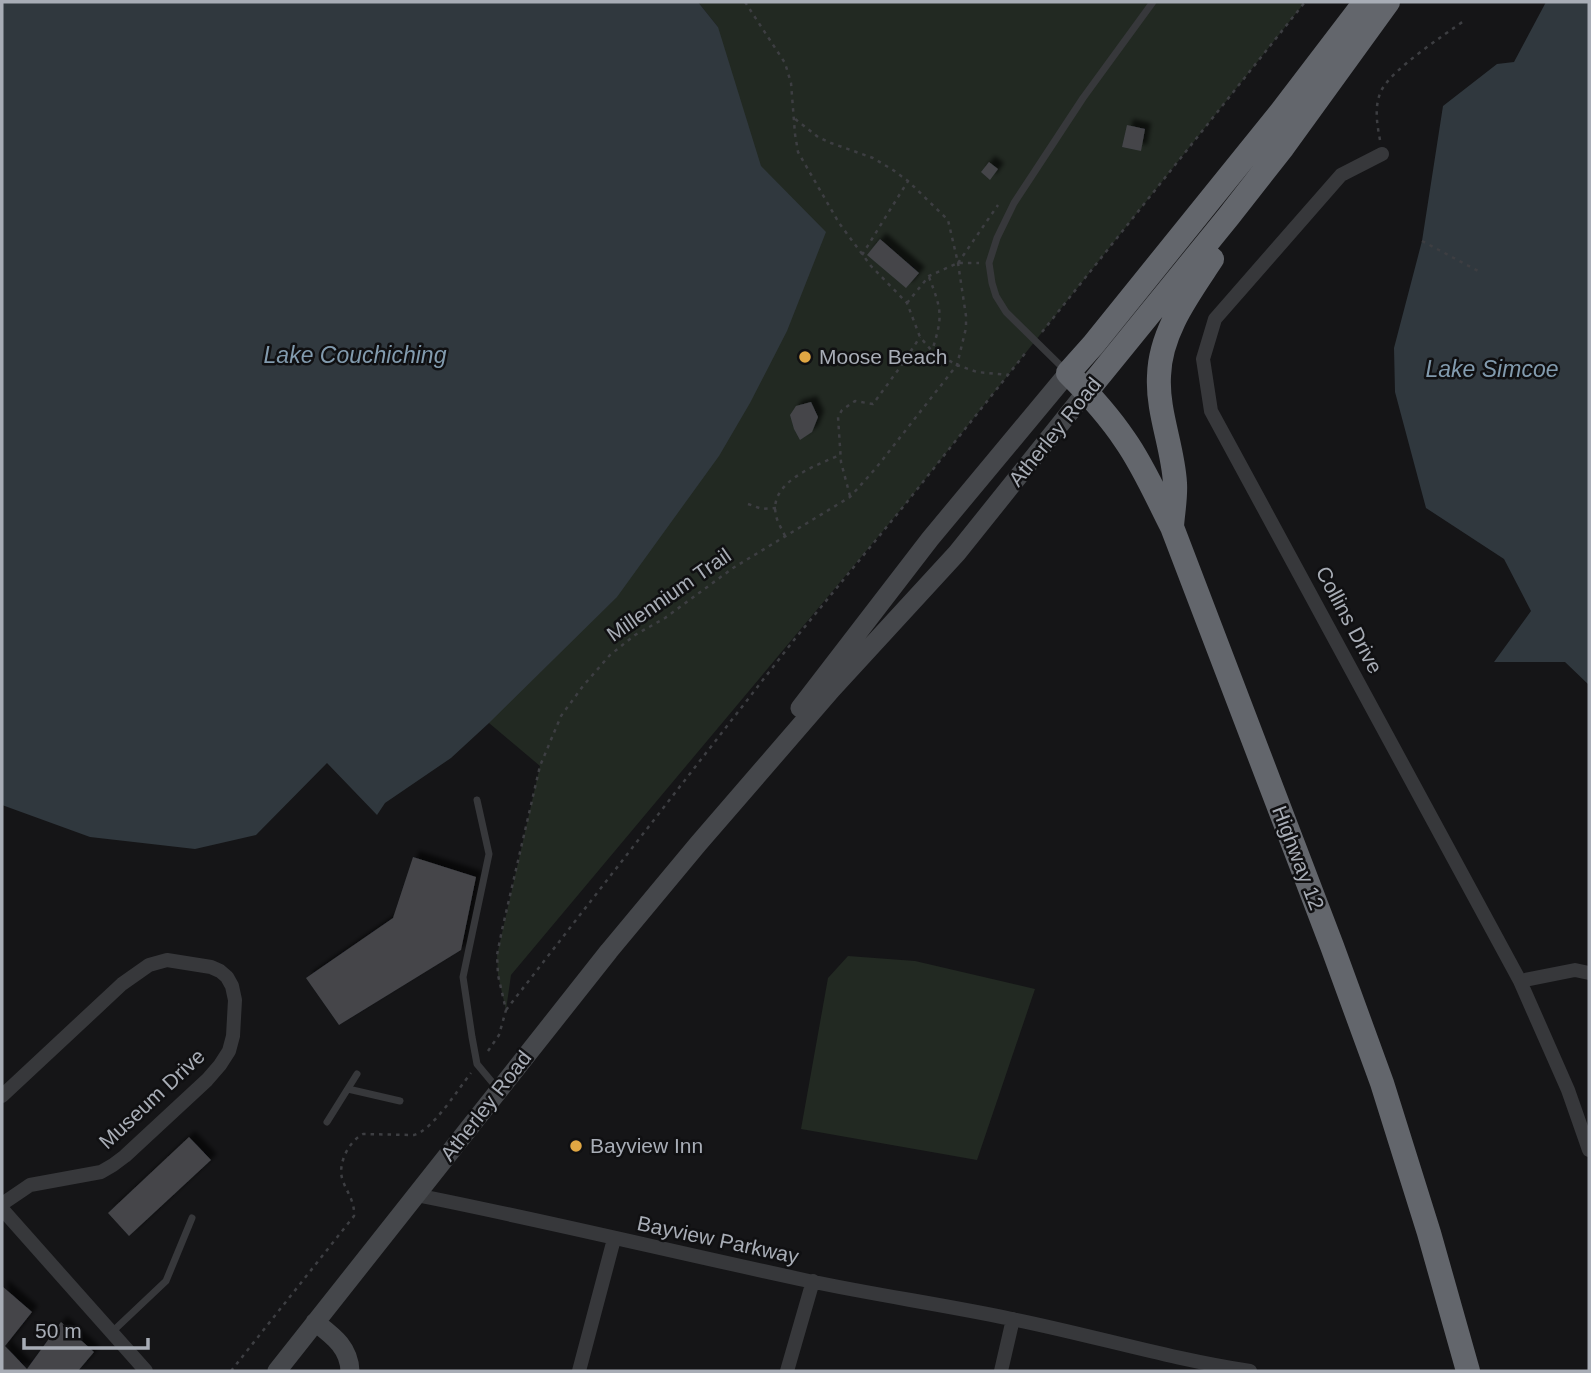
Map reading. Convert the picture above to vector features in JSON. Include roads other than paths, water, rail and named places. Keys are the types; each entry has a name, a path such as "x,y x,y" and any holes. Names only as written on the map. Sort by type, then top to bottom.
{"highway":[{"name":"Atherley Road","path":"1068,373 1102,335 1281,112 1364,2"},
{"name":"Atherley Road","path":"1086,392 1283,147 1388,2"},
{"path":"1172,527 1175,485 1158,377 1161,358 1184,301 1283,147"},
{"name":"Highway 12","path":"1068,373 1125,439 1172,527 1382,1083 1429,1233 1468,1371"}],"main road":[{"name":"Atherley Road","path":"698,844 930,539 1068,373"},
{"name":"Atherley Road","path":"277,1371 609,951 832,689 957,553 1086,392"},
{"path":"315,1322 344,1348 349,1357 351,1371"}],"street":[{"name":"Collins Drive","path":"1382,154 1341,175 1216,319 1203,359 1212,411 1520,981 1568,1090 1589,1150"},
{"name":"Museum Drive","path":"2,1096 122,984 149,965 167,960 211,967 227,977 232,986 235,1018 231,1044 220,1065 207,1080 113,1165 101,1172 30,1185 2,1207"},
{"path":"1520,981 1574,970 1589,972"},
{"name":"Bayview Parkway","path":"416,1195 813,1282 1013,1319 1210,1368"},
{"path":"2,1207 145,1371"},
{"path":"579,1371 614,1239"},
{"path":"787,1371 813,1282"},
{"path":"1001,1371 1013,1319"},
{"path":"1210,1368 1250,1371"}],"lane":[{"path":"1068,373 1006,312 992,283 989,263 997,238 1014,203 1083,98 1153,2"},
{"path":"477,800 489,854 463,977 477,1064 498,1090"},
{"path":"327,1122 358,1074"},
{"path":"348,1089 400,1101"},
{"path":"111,1334 166,1281 192,1217"}],"water":[{"name":"Lake Couchiching","path":"2,2 698,2 718,27 761,166 826,232 787,331 750,403 719,456 617,597 451,758 385,803 377,815 327,763 256,835 195,849 90,837 2,805"},
{"name":"Lake Simcoe","path":"1546,2 1589,2 1589,685 1565,662 1494,662 1531,611 1504,559 1426,508 1395,392 1394,348 1422,241 1443,106 1497,64 1514,62"}],"place":[{"name":"Moose Beach","path":"805,357"},
{"name":"Bayview Inn","path":"576,1146"}]}
